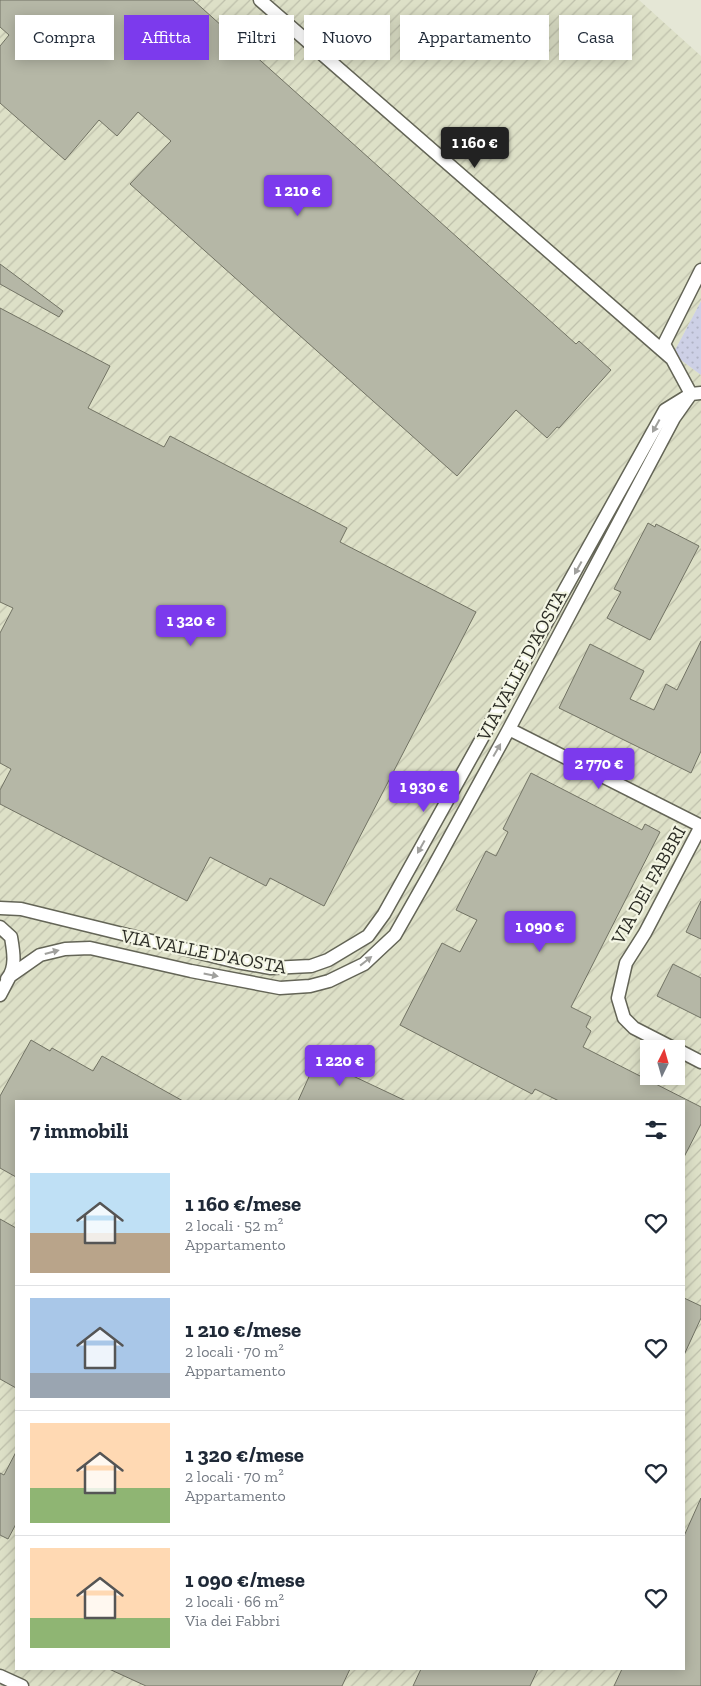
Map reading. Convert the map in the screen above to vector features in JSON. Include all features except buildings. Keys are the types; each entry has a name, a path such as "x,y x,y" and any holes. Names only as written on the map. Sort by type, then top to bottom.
{"street":[{"path":"260,0 671,358"},
{"path":"696,393 671,358 664,344 701,270"},
{"name":"VIA VALLE D'AOSTA","path":"0,986 10,976 40,955 65,949 90,948 280,988 310,986 329,981 364,964 395,935 509,729 674,418 696,393"},
{"name":"VIA VALLE D'AOSTA","path":"0,908 22,909 238,962 271,968 311,966 328,960 368,936 384,914 665,410 696,393"},
{"path":"509,729 701,826"},
{"name":"VIA DEI FABBRI","path":"658,1040 634,1028 624,1018 618,998 626,963 645,933 701,826"},
{"name":"VIA VALLE D'AOSTA","path":"0,927 11,936 14,955 10,976 0,995"},
{"name":"VIA DEI FABBRI","path":"685,1054 701,1062"},
{"path":"0,1676 22,1686"}],"shaded area":[{"path":"0,0 639,0 701,56 701,301 673,354 701,375 701,1686 0,1686"},
{"path":"701,301 701,375 673,354"}]}
